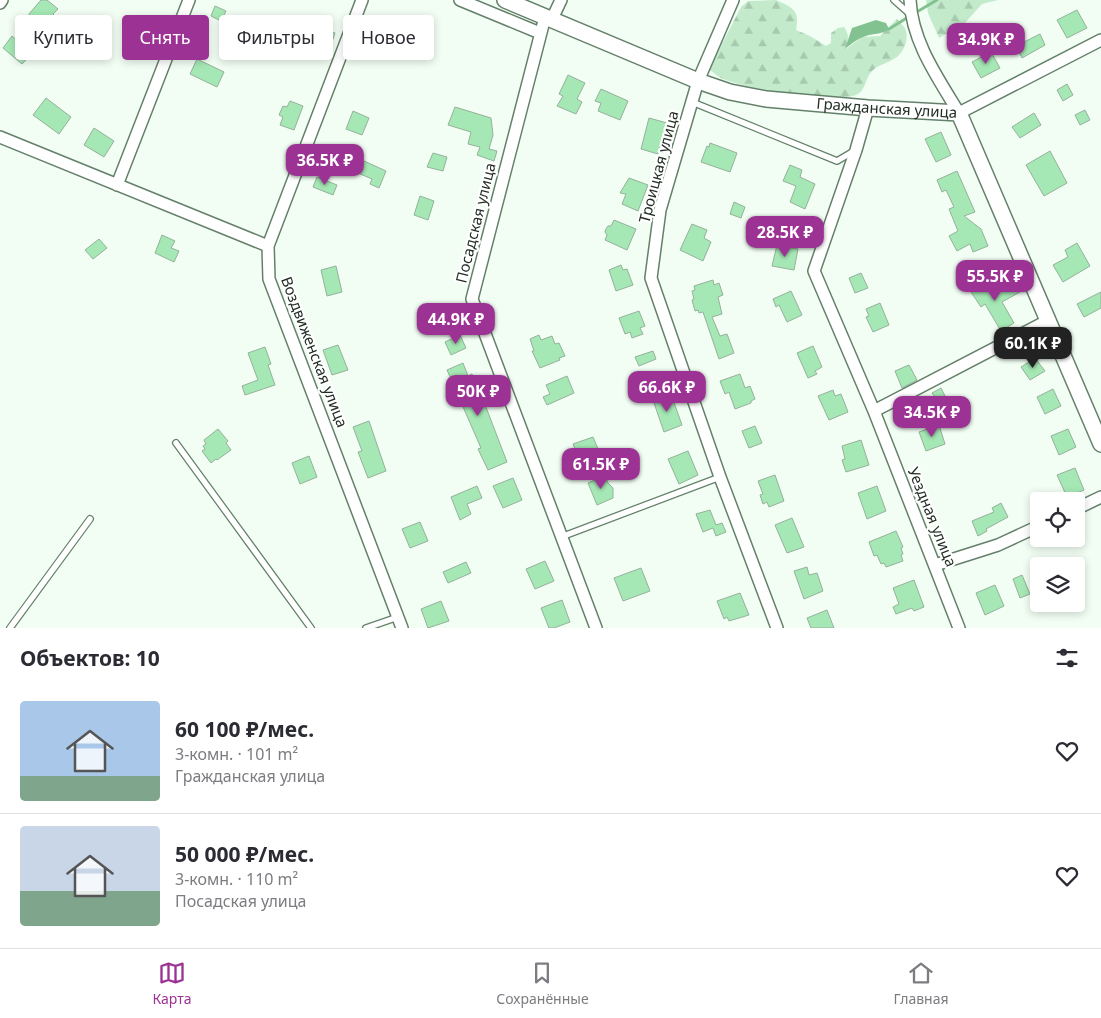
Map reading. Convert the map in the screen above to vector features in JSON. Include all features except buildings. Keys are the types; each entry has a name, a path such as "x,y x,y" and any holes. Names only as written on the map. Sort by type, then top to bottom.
{"street":[{"path":"117,184 189,0"},
{"name":"Воздвиженская улица","path":"362,0 268,246 269,279 400,622"},
{"path":"460,0 540,33"},
{"name":"Гражданская улица","path":"505,0 698,81 730,92 766,99 868,108 959,113 1101,444"},
{"name":"Посадская улица","path":"561,0 540,33 472,300 596,628"},
{"name":"Троицкая улица","path":"733,0 698,81 660,210 651,278 720,477 778,628"},
{"path":"910,0 910,16 920,47 959,113 1101,40"},
{"name":"Уездная улица","path":"868,108 856,150 814,271 874,410 959,628"},
{"path":"0,137 268,246"},
{"path":"874,410 1049,320"},
{"path":"1085,505 1101,498"},
{"path":"935,565 998,544 1030,530"}],"lane":[{"path":"894,0 910,16"},
{"path":"692,102 837,161 856,150"},
{"path":"176,443 312,628"},
{"path":"560,537 720,477"},
{"path":"10,628 90,519"},
{"path":"366,628 400,622"}],"green space":[{"path":"776,0 794,10 797,18 796,30 826,46 831,43 831,33 838,28 844,27 848,35 846,49 862,37 880,36 897,19 905,28 906,42 896,58 872,71 862,91 856,95 844,97 828,98 768,91 721,78 709,69 741,7 748,1"},
{"path":"926,0 998,0 982,4 965,23 939,38 928,13"}],"shaded area":[{"path":"876,20 886,23 889,29 860,38 845,49 852,28"}],"waterway":[{"path":"915,13 937,0"},
{"path":"889,29 910,16"}]}
